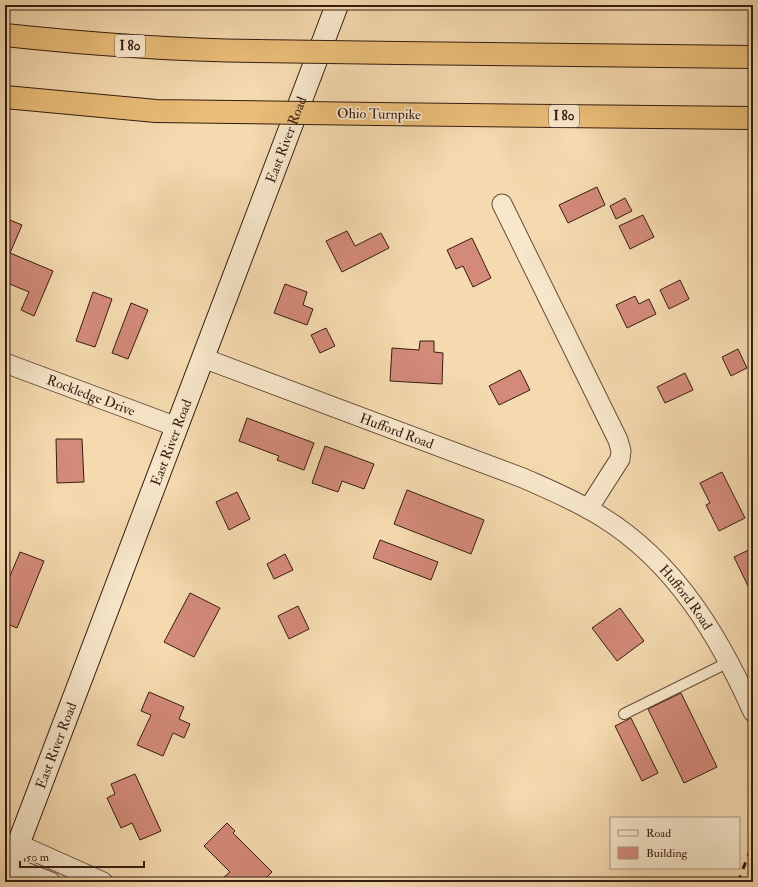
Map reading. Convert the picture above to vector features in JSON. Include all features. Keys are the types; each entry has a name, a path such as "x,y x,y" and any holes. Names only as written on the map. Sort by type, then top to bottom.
{"highway":[{"name":"I 80","path":"5,35 90,44 206,50 753,57"},
{"name":"Ohio Turnpike","path":"5,96 156,111 753,118"}],"main road":[{"name":"East River Road","path":"8,873 337,5"}],"street":[{"path":"502,204 618,440 621,451 620,459 588,509"},
{"name":"Hufford Road","path":"203,358 523,478 588,509 624,532 653,557 699,610 729,662 753,712"},
{"name":"Rockledge Drive","path":"5,363 177,428"},
{"path":"18,844 103,882"},
{"path":"8,873 51,882"}],"lane":[{"path":"624,714 729,662"}],"building":[{"path":"597,187 605,205 568,223 559,205"},
{"path":"625,198 632,211 616,219 610,206"},
{"path":"643,215 654,237 630,249 619,226"},
{"path":"5,218 22,225 10,253 53,271 34,316 21,310 29,292 5,282"},
{"path":"347,231 355,246 381,233 389,248 342,272 326,241"},
{"path":"472,238 491,278 473,287 463,266 456,269 447,250"},
{"path":"680,280 689,299 669,309 660,290"},
{"path":"285,284 307,292 303,305 313,309 307,325 274,313"},
{"path":"93,292 112,299 95,347 76,341"},
{"path":"635,296 639,304 649,299 656,314 627,328 616,305"},
{"path":"131,303 148,310 128,359 112,353"},
{"path":"326,328 335,346 320,353 311,335"},
{"path":"420,341 434,341 434,352 443,353 442,384 390,381 392,348 419,350"},
{"path":"738,349 747,368 731,376 722,357"},
{"path":"520,370 530,390 499,405 489,386"},
{"path":"685,373 693,390 665,403 657,387"},
{"path":"247,418 314,443 304,470 277,460 279,456 239,441"},
{"path":"56,439 82,439 84,482 57,483"},
{"path":"325,446 374,464 364,489 342,481 338,492 312,483"},
{"path":"722,472 745,518 719,531 706,505 710,503 700,483"},
{"path":"407,490 484,520 471,554 394,524"},
{"path":"237,492 250,519 229,530 216,502"},
{"path":"380,540 438,562 431,580 373,558"},
{"path":"753,548 753,586 749,588 734,557"},
{"path":"20,552 44,561 17,628 5,623 5,588"},
{"path":"285,554 293,570 274,579 267,564"},
{"path":"190,593 220,608 194,657 164,642"},
{"path":"298,606 309,629 289,639 278,616"},
{"path":"620,608 644,641 617,661 592,628"},
{"path":"149,692 184,707 179,719 190,724 184,738 173,733 163,756 137,745 151,715 141,711"},
{"path":"681,693 717,767 684,783 648,709"},
{"path":"631,718 658,773 642,781 615,726"},
{"path":"135,774 161,831 140,840 132,823 121,828 107,798 115,794 111,784"},
{"path":"227,823 235,831 233,833 272,872 262,882 230,882 224,877 230,872 204,846"}],"railway":[{"path":"738,882 753,843"},
{"path":"750,882 753,873"}]}
